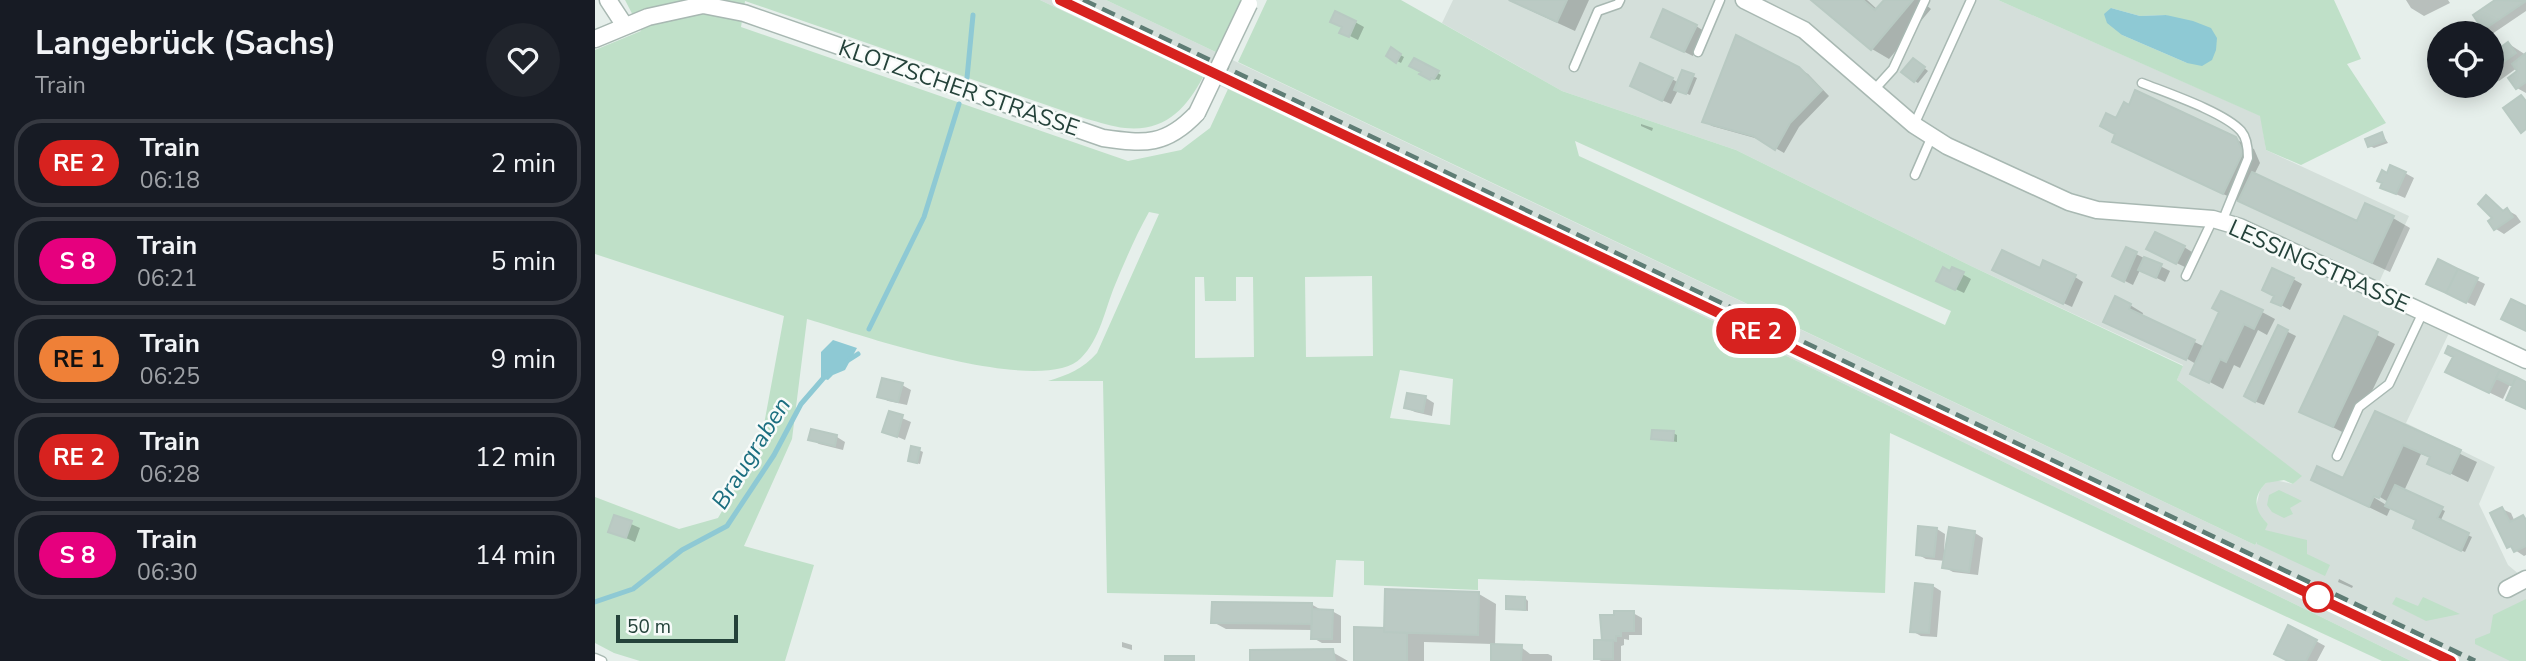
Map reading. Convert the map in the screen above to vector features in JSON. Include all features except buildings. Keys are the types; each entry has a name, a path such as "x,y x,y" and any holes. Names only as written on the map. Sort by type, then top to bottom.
{"street":[{"path":"608,0 625,26"},
{"name":"LESSINGSTRASSE","path":"1750,1 1804,30 1914,125 1947,146 2069,202 2097,210 2217,220 2240,228 2526,360"},
{"name":"KLOTZSCHER STRASSE","path":"595,40 658,15 703,5 744,12 1103,138 1130,142 1159,141 1182,130 1197,113 1250,2"},
{"path":"2507,589 2526,579"}],"lane":[{"path":"1574,67 1598,11 1618,4 1620,0"},
{"path":"1698,52 1720,0"},
{"path":"1873,91 1893,69 1925,0"},
{"path":"1914,125 1971,0"},
{"path":"2141,83 2220,117 2242,132 2248,148 2248,158 2186,276"},
{"path":"1915,175 1932,136"},
{"path":"2337,456 2359,407 2389,384 2423,312"},
{"path":"595,658 602,661"}],"shaded area":[{"path":"1040,0 1106,0 2255,545 2268,524 2259,516 2256,507 2260,490 2266,483 2275,480 2293,484 2301,476 2177,380 2183,365 1971,266 1736,150 1562,91 1442,23 1453,0 1998,0 2261,116 2266,150 2409,216 2372,298 2449,333 2406,423 2495,467 2479,504 2508,565 2526,580 2526,661 2411,661 1820,372"}],"green space":[{"path":"625,0 1040,0 1203,77 1189,99 1173,116 1152,126 1125,128 1087,119 745,1 741,27 1128,161 1181,150 1210,128 1228,89 1820,372 2411,661 2382,661 1890,433 1885,593 1478,579 1478,590 1364,585 1364,561 1336,560 1333,597 1107,593 1103,381 1048,381 1075,371 1097,353 1159,214 1149,212 1111,294 1093,342 1081,358 1060,368 1029,371 949,359 807,319 792,439 744,546 814,565 785,661 640,661 614,653 595,643 595,497 679,529 718,518 760,446 784,316 595,254 595,50 641,31","holes":["1372,276 1373,356 1306,357 1305,277","1195,277 1204,277 1205,301 1236,301 1236,277 1253,277 1254,357 1195,358","1400,370 1453,379 1450,425 1390,418"]},
{"path":"1106,0 1248,0 1222,55"},
{"path":"1267,0 1401,0 1562,91 1736,150 1971,266 2183,366 2177,380 2302,476 2293,484 2284,480 2266,483 2258,493 2258,509 2268,524 2265,530 2307,540 2307,554 2330,565 2325,576 2257,542 2255,545 1238,62","holes":["1575,141 1951,311 1945,325 1579,156"]},
{"path":"1998,0 2334,0 2361,59 2347,64 2386,123 2301,165 2266,150 2260,116","holes":["2111,8 2140,16 2167,15 2187,63 2122,35"]},
{"path":"2279,490 2302,501 2290,508 2293,514 2284,518 2272,512 2267,505 2269,495"},
{"path":"2396,597 2418,606 2423,597 2460,614 2426,621 2392,604"},
{"path":"2526,599 2526,661 2510,661 2475,644 2475,639 2490,633 2493,615"}],"water":[{"path":"2111,8 2140,16 2166,15 2211,28 2217,38 2212,60 2202,66 2187,63 2122,35 2107,23 2104,14"},
{"path":"833,340 857,348 845,370 828,380 821,378 821,352"}],"waterway":[{"name":"Braugraben","path":"967,78 973,15"},
{"name":"Braugraben","path":"869,329 924,217 959,104"},
{"name":"Braugraben","path":"847,361 858,354"},
{"name":"Braugraben","path":"595,602 633,589 682,550 727,526 774,455 801,404 827,374"}],"railway":[{"path":"1060,0 1092,15"},
{"path":"1083,0 2475,661"}],"train":[{"path":"1060,0 2451,661"}]}
